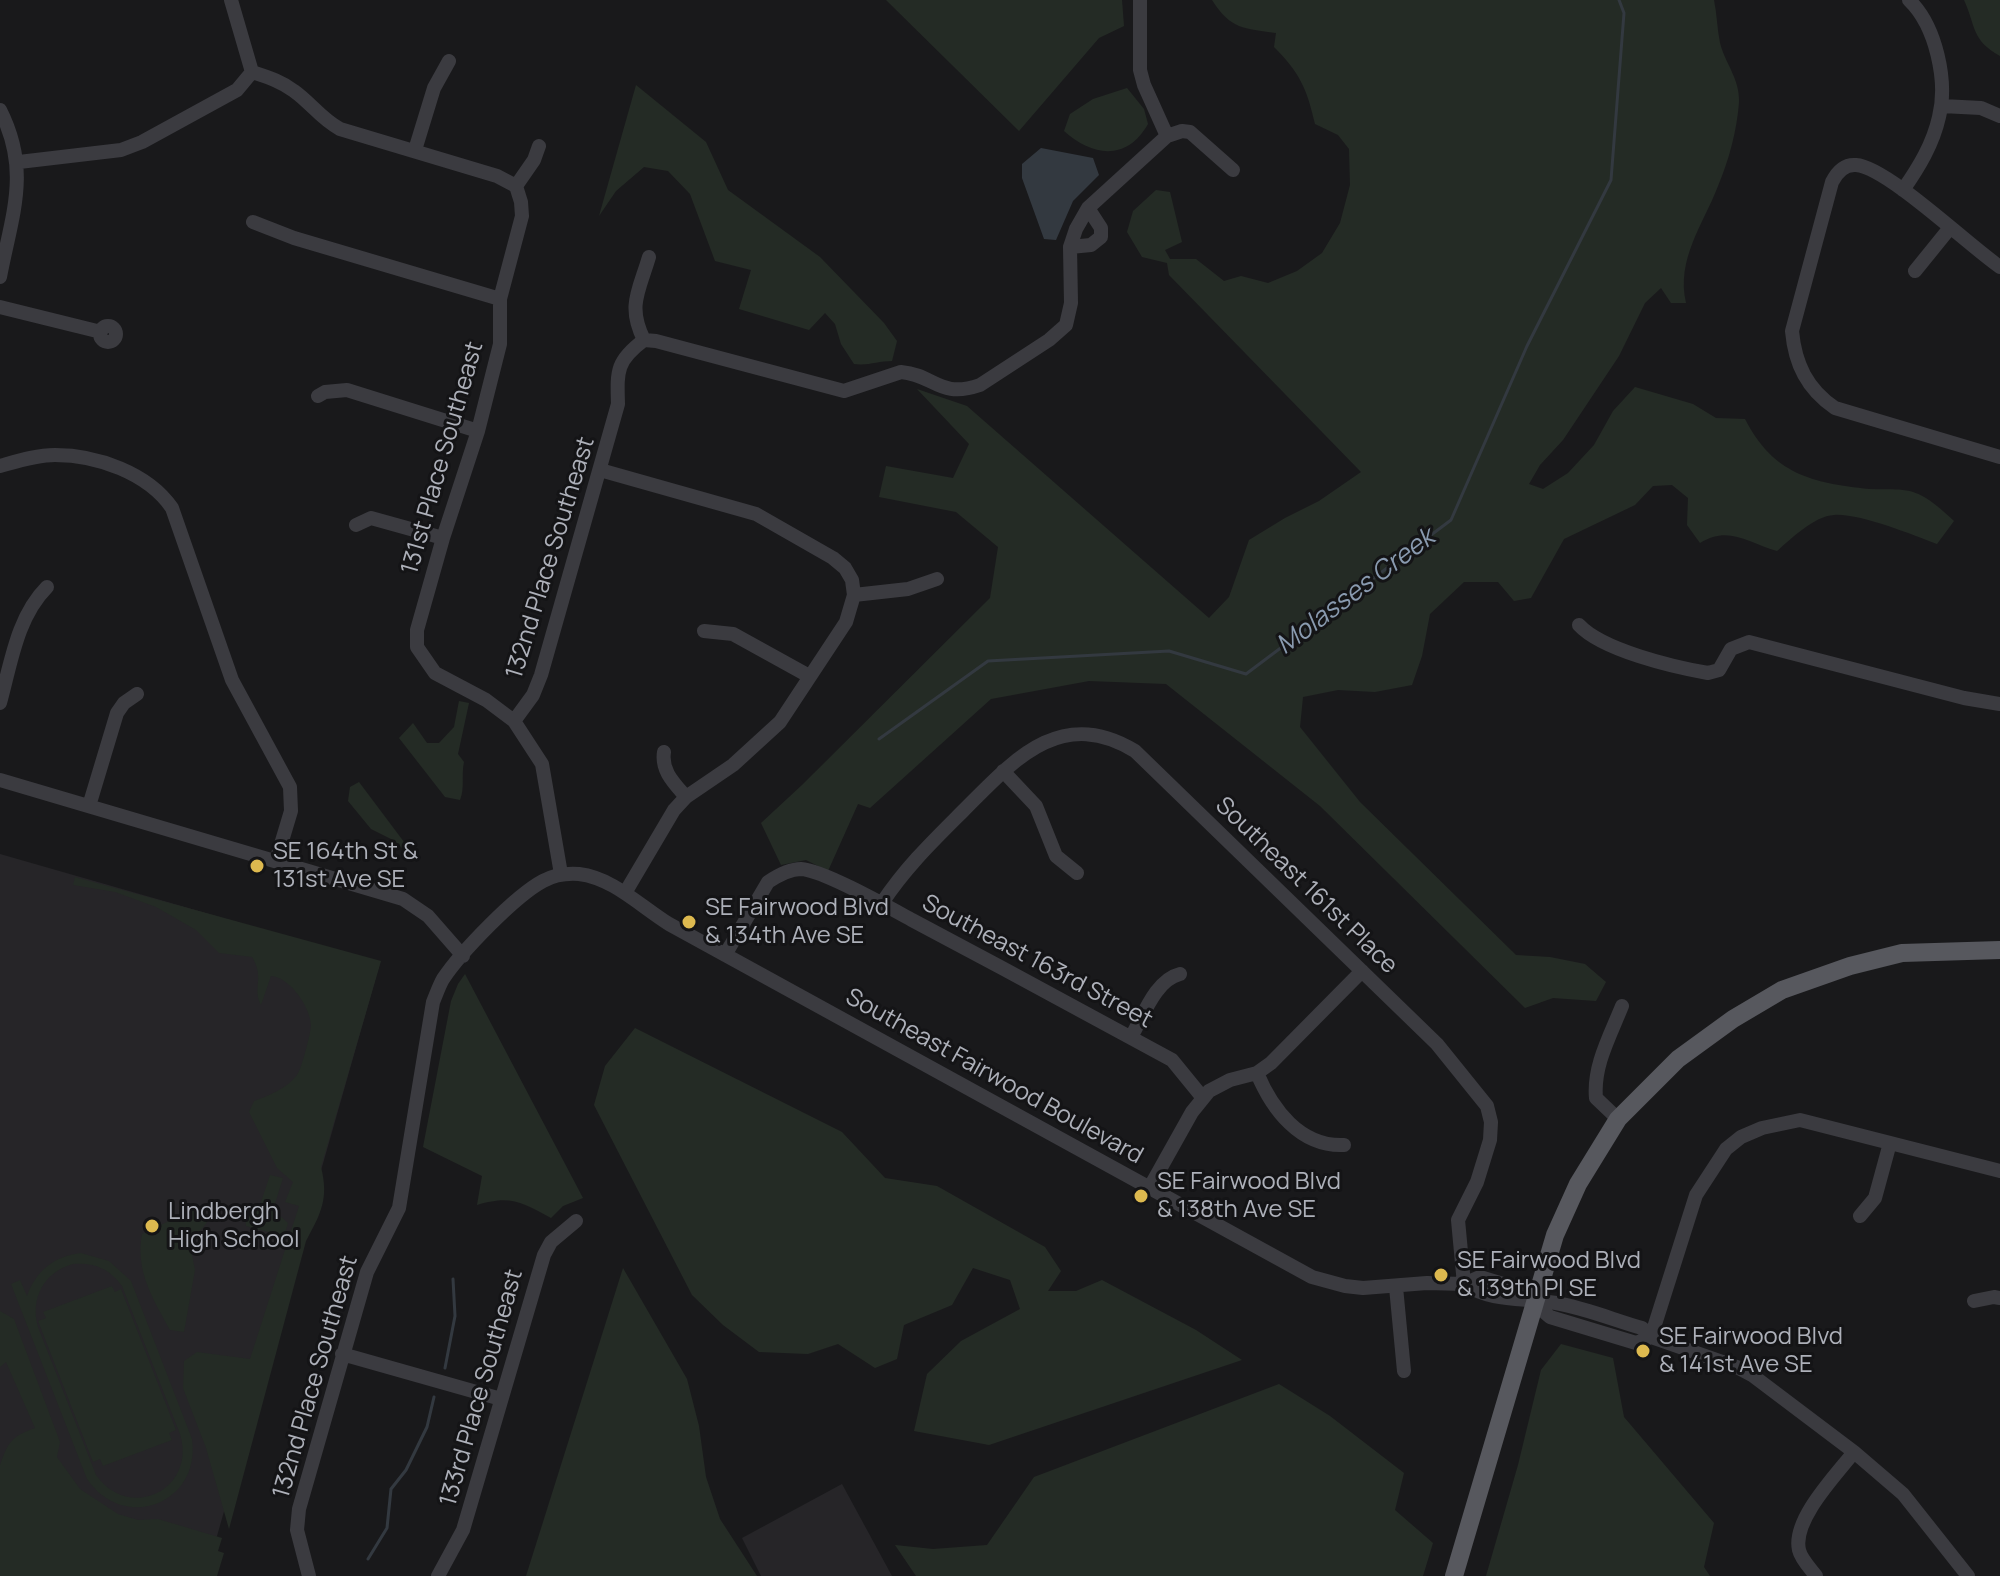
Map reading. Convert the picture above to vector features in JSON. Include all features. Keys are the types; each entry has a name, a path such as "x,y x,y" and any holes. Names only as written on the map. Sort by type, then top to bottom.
{"main road":[{"path":"1454,1576 1534,1302 1561,1222 1594,1156 1618,1119 1678,1059 1733,1019 1782,990 1834,971 1902,953 2000,950"}],"street":[{"path":"231,0 252,72"},
{"path":"1140,0 1140,70 1167,136"},
{"path":"1903,190 1927,151 1942,106 1939,63 1932,35 1926,20 1909,0"},
{"path":"415,150 434,88 449,61"},
{"path":"252,72 281,81 297,92 327,122 340,129 497,176 516,186 534,160 539,146"},
{"path":"19,162 121,150 142,142 237,90 252,72"},
{"path":"1942,106 1981,108 2000,116"},
{"path":"0,110 12,133 19,162 0,277"},
{"path":"649,257 633,310 644,340 844,391 901,372 945,389 968,389 980,385 1049,340 1066,325 1071,303 1070,247 1076,229 1088,208 1167,136 1190,132 1233,170"},
{"path":"2000,267 1903,190 1864,167 1853,165 1840,170 1832,182 1792,331 1798,363 1809,384 1825,402 1845,413 2000,457"},
{"name":"131st Place Southeast","path":"514,721 486,700 427,666 417,647 417,630 478,431 500,344 500,299 522,216 516,186"},
{"path":"1070,247 1091,245 1101,237 1101,228 1088,208"},
{"path":"253,222 294,238 500,299"},
{"path":"1915,271 1949,229"},
{"path":"0,307 101,332"},
{"name":"132nd Place Southeast","path":"514,721 533,695 541,675 618,404 621,360 644,340"},
{"path":"318,396 325,392 347,390 478,431"},
{"path":"0,466 53,455 83,458 137,476 158,491 172,508 232,680 290,787 291,811 276,861"},
{"path":"600,470 756,514 833,558 845,568 852,580 854,595 846,622 780,722 733,765 686,797 674,810 625,893"},
{"path":"356,525 371,518 443,538"},
{"path":"854,595 908,589 937,579"},
{"path":"0,703 22,626 35,599 47,587"},
{"path":"1579,625 1591,637 1613,648 1701,672 1715,673 1731,649 1749,642 1964,698 2000,704"},
{"path":"704,631 733,634 809,676"},
{"path":"89,806 117,713 124,703 137,694"},
{"path":"514,721 542,764 561,874"},
{"name":"Southeast 161st Place","path":"1003,771 1030,749 1073,734 1111,738 1135,751 1437,1044 1487,1106 1491,1122 1490,1140 1477,1182 1458,1220 1464,1284"},
{"path":"664,752 666,771 686,797"},
{"path":"882,903 903,871 1003,771 1036,806 1056,856 1077,873"},
{"path":"0,780 403,899 428,916 463,956"},
{"name":"Southeast 163rd Street","path":"725,955 768,882 800,869 814,872 882,903 1172,1060 1203,1098"},
{"name":"132nd Place Southeast","path":"306,1570 297,1530 299,1509 367,1272 399,1208 433,1002 442,981 463,956 526,893 561,874"},
{"name":"Southeast Fairwood Boulevard","path":"561,874 599,879 669,924 1312,1277 1345,1286 1396,1287 1427,1283 1464,1284 1480,1277 1516,1288 1550,1317 1636,1343 1651,1337 1737,1367 1854,1452 1903,1494 1968,1576"},
{"path":"1150,1187 1203,1098 1221,1084 1257,1073 1271,1063 1362,971"},
{"path":"1131,1037 1160,987 1171,976 1180,974"},
{"path":"1618,1119 1596,1098 1595,1084 1598,1067 1622,1006"},
{"path":"1257,1073 1268,1100 1289,1123 1317,1142 1328,1146 1344,1145"},
{"path":"1651,1337 1696,1195 1726,1149 1741,1137 1762,1128 1800,1120 2000,1171"},
{"path":"1860,1216 1875,1198 1890,1143"},
{"name":"133rd Place Southeast","path":"438,1576 463,1530 544,1255 551,1242 576,1221"},
{"path":"1396,1287 1404,1371"},
{"path":"1974,1301 2000,1298"},
{"path":"342,1354 501,1399"},
{"path":"1816,1576 1799,1551 1798,1535 1803,1520 1854,1452"}],"shaded area":[{"path":"886,0 1122,0 1124,26 1099,38 1019,131"},
{"path":"1212,0 1714,0 1720,43 1737,86 1739,102 1726,166 1688,257 1684,287 1686,303 1671,303 1661,288 1645,303 1619,356 1563,440 1540,465 1529,484 1543,489 1568,473 1594,445 1613,411 1635,387 1693,404 1716,418 1745,419 1768,452 1782,464 1812,479 1848,487 1913,492 1930,501 1954,521 1937,544 1845,515 1826,516 1777,551 1729,536 1710,538 1700,543 1687,525 1688,498 1672,485 1653,486 1635,505 1564,539 1531,598 1514,601 1498,582 1464,582 1430,614 1422,656 1412,685 1375,692 1338,690 1303,697 1300,727 1360,802 1516,955 1550,957 1585,964 1606,982 1596,1001 1553,998 1525,1008 1320,806 1166,684 1089,681 991,699 870,808 858,804 828,871 806,860 781,865 761,823 990,598 998,547 956,512 879,497 886,466 953,478 969,444 917,389 967,406 1209,618 1229,597 1249,540 1319,501 1361,472 1169,275 1167,263 1142,257 1127,232 1133,211 1156,190 1170,192 1182,242 1165,250 1170,259 1196,259 1224,281 1241,276 1268,283 1297,271 1322,253 1340,223 1350,185 1349,149 1338,135 1315,124 1301,82 1274,47 1276,33 1239,26 1226,17"},
{"path":"1964,0 2000,0 2000,56 1979,38"},
{"path":"636,85 706,142 728,190 820,257 884,323 897,341 892,361 854,364 841,344 835,324 825,313 809,330 739,309 751,270 715,261 690,194 668,171 644,167 616,191 599,216"},
{"path":"1127,88 1144,109 1148,124 1130,144 1120,149 1098,150 1075,140 1064,131 1070,114 1093,99"},
{"path":"1041,148 1093,158 1099,175 1073,201 1056,240 1044,239 1022,178 1022,164"},
{"path":"459,701 469,703 458,754 464,762 460,800 445,797 399,738 413,723 427,743 439,743 454,727"},
{"path":"359,782 407,846 402,848 371,829 348,801 350,787"},
{"name":"Lindbergh High School","path":"0,854 380,963 213,1550 0,1489"},
{"path":"75,877 381,961 321,1167 324,1188 322,1206 306,1241 229,1529 206,1448 183,1388 184,1361 197,1352 250,1359 299,1206 285,1202 293,1182 277,1168 249,1112 254,1101 283,1088 297,1075 307,1044 310,1019 292,988 271,976 261,1005 258,971 252,957 219,953 196,930 156,907 115,892 73,885"},
{"path":"465,974 583,1198 563,1206 551,1218 507,1200 477,1205 482,1176 423,1147 451,1001"},
{"path":"635,1028 842,1132 885,1178 937,1186 1045,1247 1061,1271 1048,1291 1076,1291 1102,1280 1196,1330 1242,1360 989,1445 914,1431 927,1374 961,1341 1020,1309 1010,1280 973,1268 952,1305 904,1325 897,1359 875,1368 838,1344 808,1354 759,1352 723,1325 692,1295 594,1105 605,1066"},
{"path":"270,1175 283,1178 273,1210 288,1223 284,1236 246,1226 245,1213 258,1211"},
{"path":"198,1207 205,1209 208,1221 195,1237 191,1250 195,1270 184,1332 170,1330 143,1272 142,1234"},
{"path":"81,1253 109,1261 131,1281 192,1439 192,1462 185,1480 157,1504 139,1507 120,1505 103,1495 87,1479 11,1284 20,1280 27,1296 35,1279 47,1266","holes":["81,1264 107,1271 122,1286 180,1434 183,1454 179,1471 170,1484 157,1493 142,1497 125,1496 110,1489 96,1475 38,1327 36,1306 47,1280 63,1268"]},
{"path":"623,1268 687,1379 699,1426 706,1477 720,1519 757,1576 526,1576"},
{"path":"112,1286 115,1292 121,1289 176,1430 169,1433 172,1440 103,1466 100,1459 93,1462 38,1321 46,1318 43,1312"},
{"path":"0,1311 14,1319 60,1442 57,1457 80,1489 118,1514 138,1520 158,1519 222,1538 218,1551 224,1553 217,1576 0,1576 0,1465 12,1441 35,1428 6,1362 0,1367"},
{"path":"1561,1344 1613,1358 1624,1417 1714,1523 1704,1567 1710,1576 1486,1576 1541,1370"},
{"path":"1279,1384 1330,1416 1404,1473 1395,1510 1433,1543 1423,1576 916,1576 895,1545 933,1549 987,1545 1034,1477"},
{"path":"842,1484 892,1576 761,1576 742,1538"}],"waterway":[{"name":"Molasses Creek","path":"879,739 988,661 1169,651 1246,674 1451,520 1527,346 1611,180 1624,13 1619,0"},
{"name":"Molasses Creek","path":"445,1368 455,1316 453,1279"},
{"name":"Molasses Creek","path":"368,1559 387,1528 391,1489 406,1470 427,1427 434,1397"}],"place":[{"name":"SE 164th St & 131st Ave SE","path":"257,866"},
{"name":"SE Fairwood Blvd & 134th Ave SE","path":"689,922"},
{"name":"SE Fairwood Blvd & 138th Ave SE","path":"1141,1196"},
{"name":"Lindbergh High School","path":"152,1226"},
{"name":"SE Fairwood Blvd & 139th Pl SE","path":"1441,1275"},
{"name":"SE Fairwood Blvd & 141st Ave SE","path":"1643,1351"}]}
